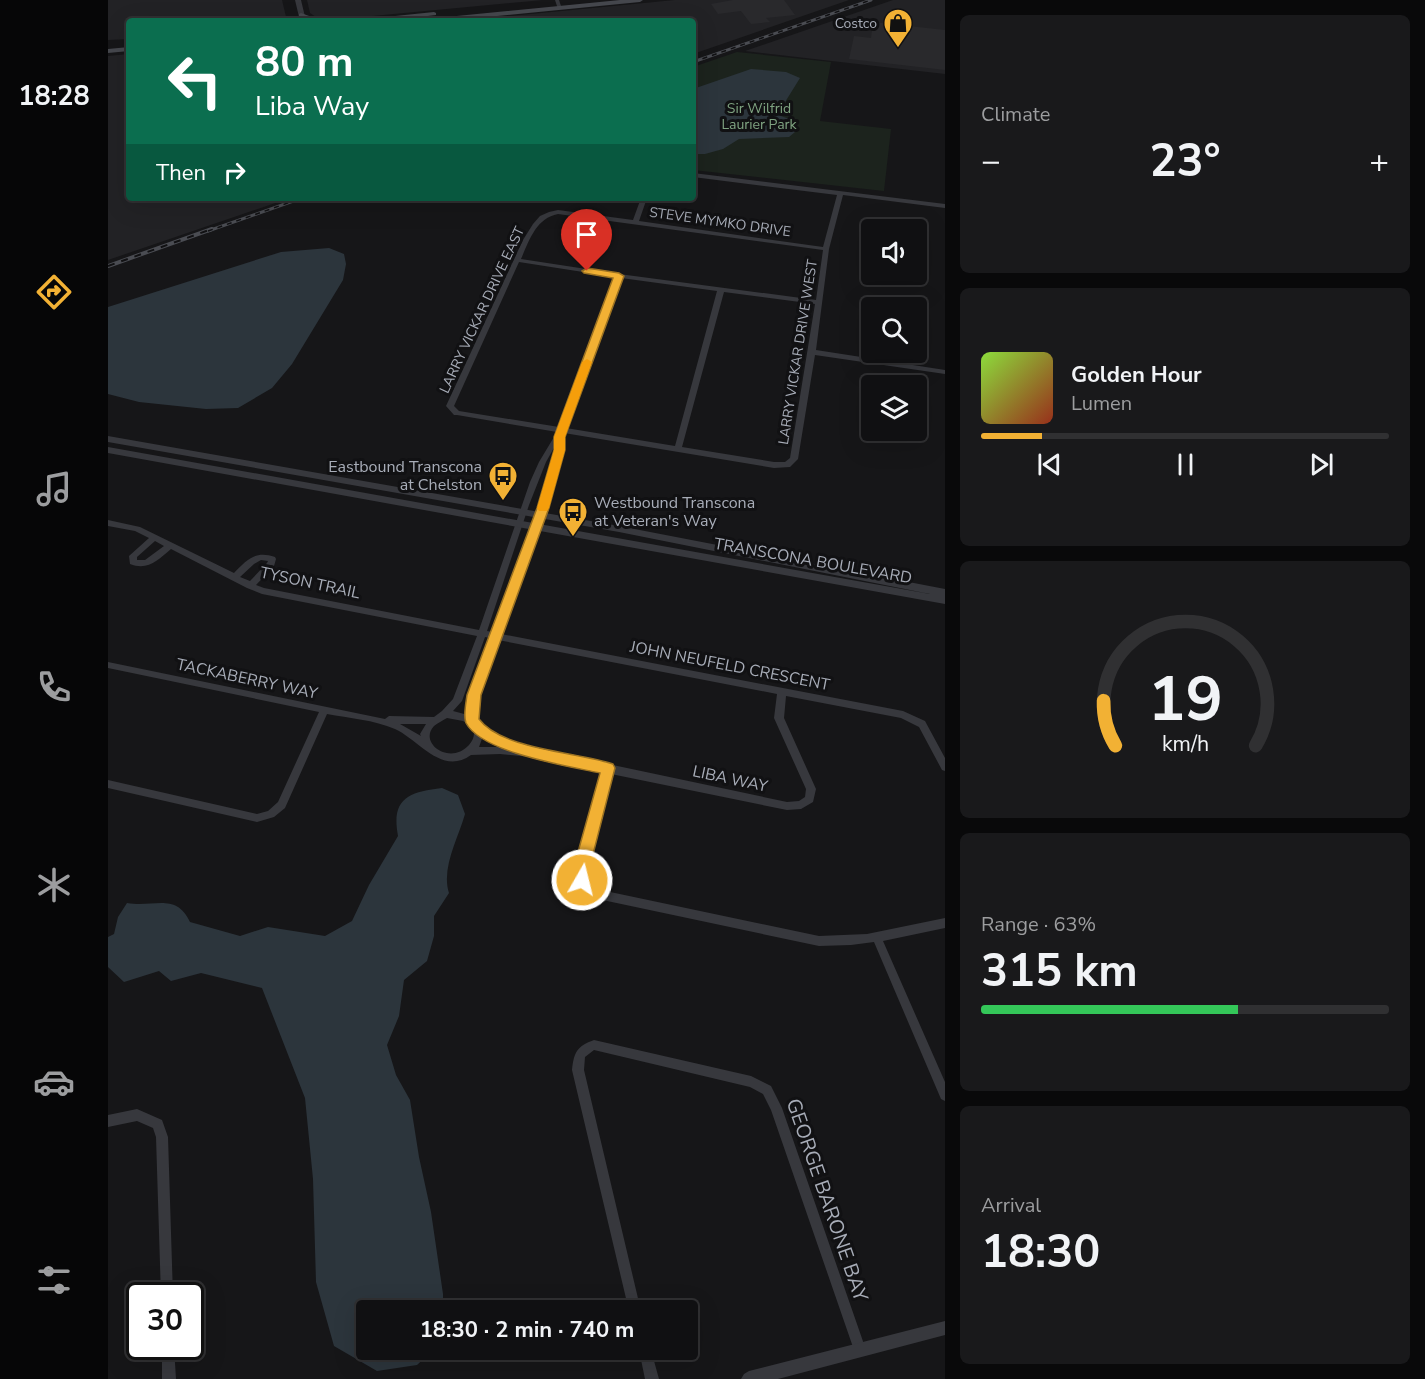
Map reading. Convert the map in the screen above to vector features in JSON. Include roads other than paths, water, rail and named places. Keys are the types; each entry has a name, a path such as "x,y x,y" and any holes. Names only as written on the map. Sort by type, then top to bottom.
{"main road":[{"path":"448,18 573,0"},
{"path":"398,18 558,3 640,0"},
{"path":"108,46 126,44"},
{"path":"108,51 126,49"}],"street":[{"path":"298,0 302,18"},
{"path":"696,175 945,206"},
{"name":"LARRY VICKAR DRIVE WEST","path":"561,434 678,449 774,465 787,465 794,459 826,249 840,194"},
{"path":"635,223 643,201"},
{"name":"STEVE MYMKO DRIVE","path":"540,217 558,212 826,249"},
{"name":"LARRY VICKAR DRIVE EAST","path":"540,217 517,260 450,406 457,413 561,434"},
{"path":"517,260 818,302"},
{"path":"472,720 474,695 540,515 560,450 561,434 619,276"},
{"path":"678,449 721,290"},
{"path":"812,352 945,372"},
{"path":"381,721 433,720 445,714 457,701 523,512 549,449 561,434"},
{"name":"TRANSCONA BOULEVARD","path":"108,439 540,515 945,593"},
{"name":"TRANSCONA BOULEVARD","path":"108,450 945,600"},
{"name":"TYSON TRAIL","path":"108,523 137,529 262,591 482,632"},
{"path":"154,538 133,556 133,562 140,566 146,564 170,546"},
{"path":"234,578 257,557 265,555 272,559 271,564 250,586"},
{"name":"JOHN NEUFELD CRESCENT","path":"482,632 913,718 922,724 945,767"},
{"name":"TACKABERRY WAY","path":"108,665 381,721"},
{"name":"LIBA WAY","path":"471,751 501,750 531,753 787,806 801,806 810,799 811,789 779,718 782,692"},
{"path":"108,784 257,818 271,814 282,805 324,710"},
{"path":"381,721 399,727 425,744 433,753 445,758 459,757 471,751 478,740 478,729 472,720 459,714 445,714"},
{"path":"425,744 425,731 433,720"},
{"name":"LIBA WAY","path":"478,729 531,753"},
{"path":"608,768 581,870 582,880 589,890 819,942 877,938 945,923"},
{"path":"877,938 945,1095"},
{"name":"GEORGE BARONE BAY","path":"632,1300 578,1070 579,1056 585,1048 594,1045 751,1082 767,1090 776,1108 860,1350"},
{"path":"108,1121 137,1116 158,1124 162,1137 167,1282"},
{"path":"749,1379 945,1328"},
{"path":"168,1360 169,1379"},
{"path":"647,1360 652,1379"}],"railway":[{"path":"696,61 871,0"},
{"path":"208,231 293,201"},
{"path":"108,266 212,229"}],"place":[{"name":"Costco","path":"898,48"},
{"name":"Eastbound Transcona at Chelston","path":"503,502"},
{"name":"Westbound Transcona at Veteran's Way","path":"573,538"}],"park label":[{"name":"Sir Wilfrid Laurier Park","path":"759,116"}]}
